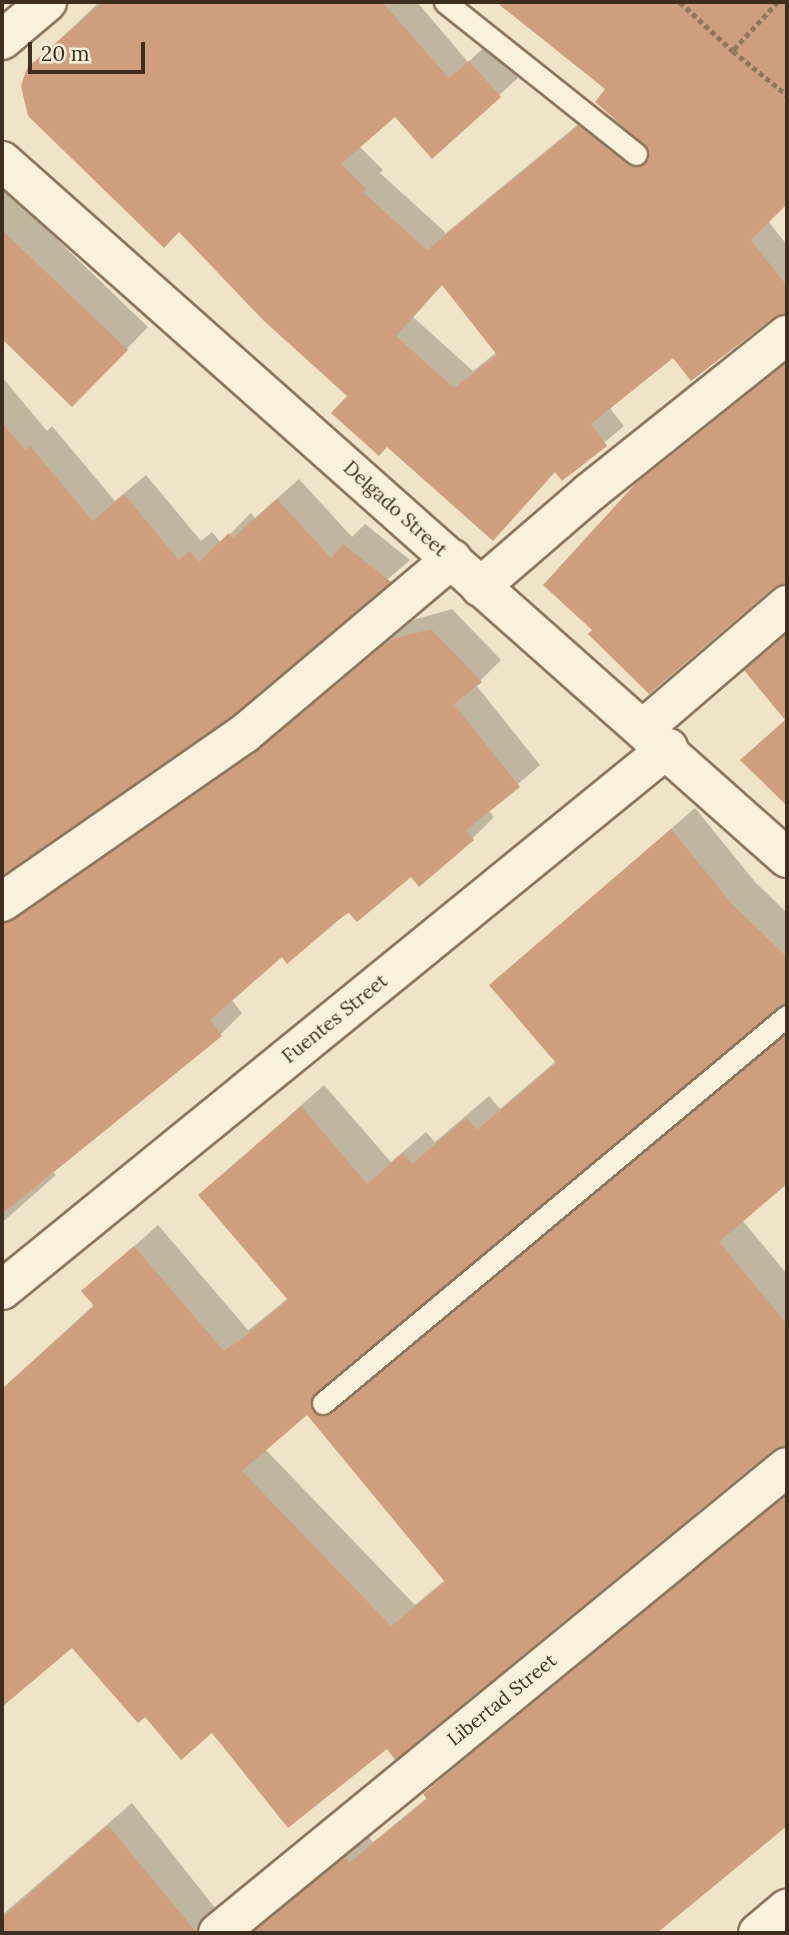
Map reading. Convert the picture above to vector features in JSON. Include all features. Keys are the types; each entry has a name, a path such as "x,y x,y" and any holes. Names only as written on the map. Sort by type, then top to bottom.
{"street":[{"path":"2,40 47,2"},
{"name":"Delgado Street","path":"2,161 452,559 480,587 656,738 787,858"},
{"path":"480,587 590,492 787,335"},
{"path":"2,902 244,734 452,559"},
{"name":"Fuentes Street","path":"2,1290 656,738 787,605"},
{"name":"Libertad Street","path":"218,1933 787,1467"},
{"path":"758,1933 787,1909"}],"lane":[{"path":"445,2 636,154"},
{"path":"323,1403 787,1016"}],"path":[{"path":"680,2 733,51 787,95"},
{"path":"733,51 778,2"}],"building":[{"path":"103,2 382,2 449,78 469,61 501,97 432,159 395,117 341,164 366,189 363,192 427,250 579,125 628,165 641,166 649,157 644,144 595,102 605,89 496,2 787,2 787,204 751,240 787,286 787,314 773,318 691,381 673,358 591,424 607,446 562,481 555,472 493,541 387,447 379,456 331,413 347,396 263,320 179,232 164,248 28,116 21,86 27,68","holes":["442,285 497,355 454,388 396,336"]},
{"path":"2,230 128,350 72,407 2,339"},
{"path":"787,363 787,584 773,588 649,694 588,634 592,630 543,585 636,483"},
{"path":"2,423 25,450 30,446 93,521 124,494 179,560 190,551 199,562 229,533 233,538 277,499 331,558 343,544 391,582 231,717 2,876"},
{"path":"431,629 482,682 454,704 520,787 466,830 474,840 419,887 411,877 357,922 348,912 287,964 282,957 210,1020 222,1036 2,1214 2,924 14,920 256,752 390,640"},
{"path":"787,634 787,806 740,760 785,720 744,670"},
{"path":"671,829 732,904 787,957 787,1003 315,1393 310,1406 319,1415 331,1413 787,1033 787,1184 719,1242 787,1324 787,1446 773,1450 395,1760 387,1749 288,1828 212,1733 181,1760 145,1717 138,1723 72,1648 2,1707 2,1389 94,1306 81,1291 134,1246 224,1351 240,1340 288,1300 198,1195 301,1106 367,1184 403,1153 412,1164 466,1118 477,1130 556,1063 489,985","holes":["307,1415 445,1582 391,1626 242,1471"]},
{"path":"787,1495 787,1826 657,1933 252,1933 345,1857 349,1863 427,1799 423,1794"},
{"path":"108,1825 197,1933 2,1933 2,1918"}]}
